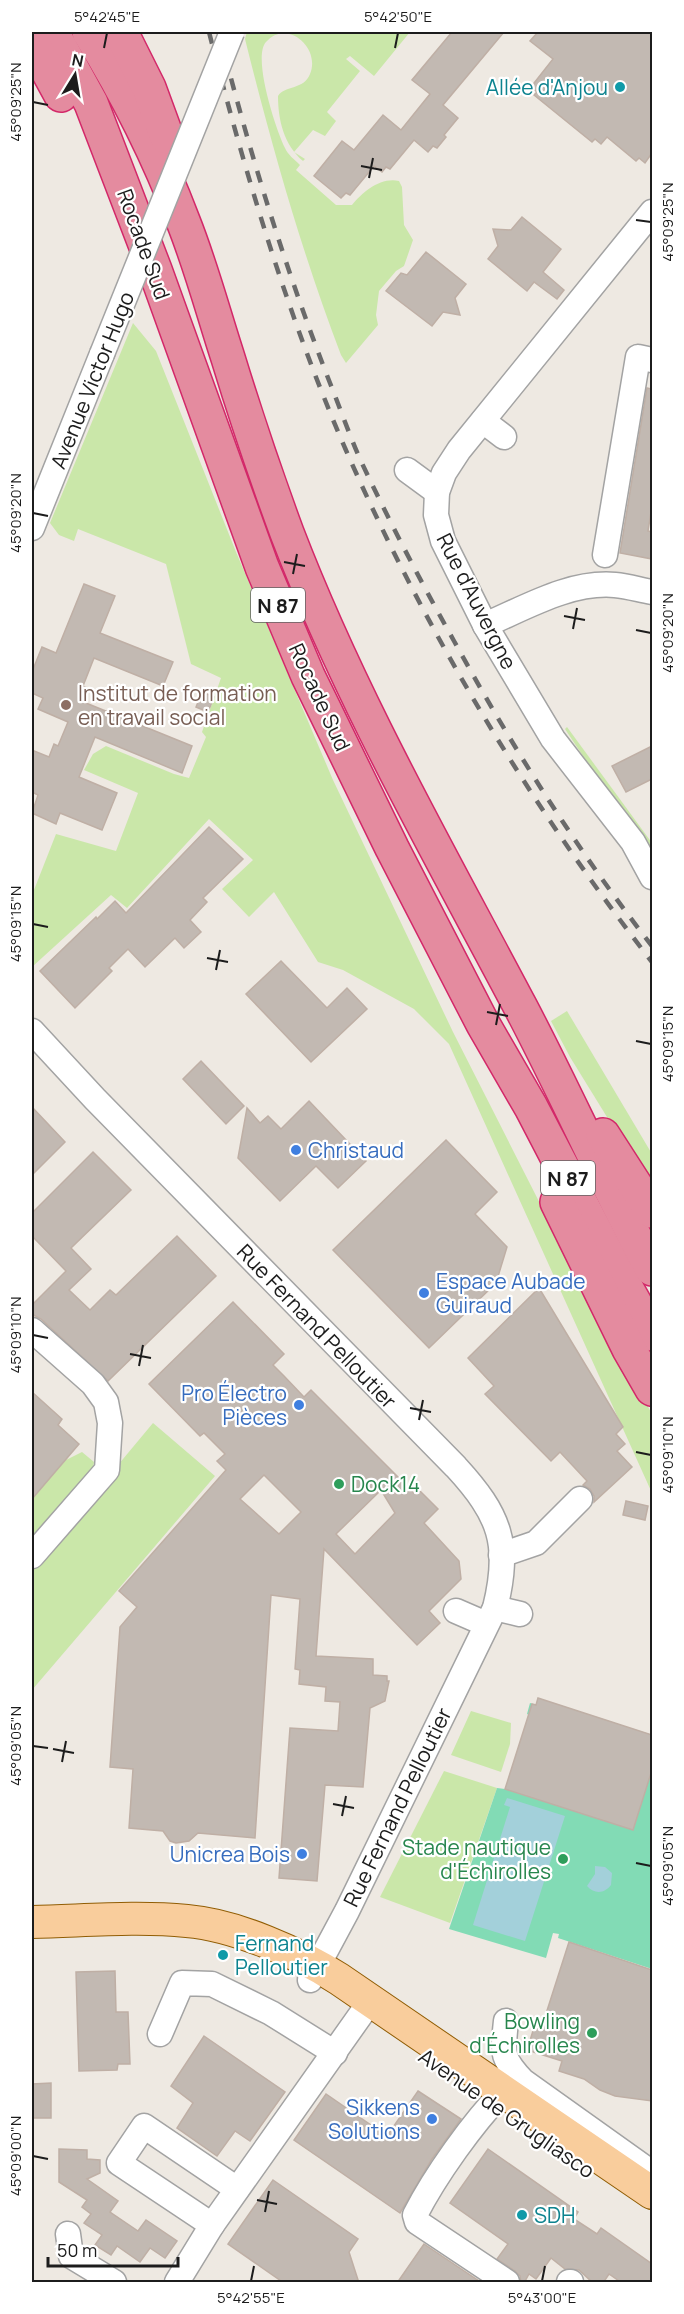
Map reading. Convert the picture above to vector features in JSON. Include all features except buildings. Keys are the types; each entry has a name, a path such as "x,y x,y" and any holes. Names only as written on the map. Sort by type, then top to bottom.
{"highway":[{"name":"Rocade Sud","path":"52,32 91,103 258,556 308,676 392,848 483,1024 531,1107 652,1334"},
{"name":"Rocade Sud","path":"89,32 127,97 173,195 194,248 238,392 288,534 333,644 423,823 525,1016 597,1165 652,1269"},
{"path":"121,32 149,88 214,270 238,392"},
{"path":"32,42 70,111 116,168"},
{"path":"525,1016 652,1211"},
{"path":"483,1024 489,1061 581,1254 652,1389"}],"main road":[{"name":"Avenue de Grugliasco","path":"32,1922 188,1921 232,1931 276,1947 498,2097 652,2214"},
{"name":"Avenue de Grugliasco","path":"314,1972 362,2013 652,2193"}],"street":[{"name":"Avenue Victor Hugo","path":"32,528 232,32"},
{"name":"Rue d'Auvergne","path":"652,212 459,450 444,472 437,492 436,515 443,541 485,625 553,739 633,842 652,877"},
{"path":"605,555 645,358"},
{"path":"483,421 504,437"},
{"path":"407,470 437,492"},
{"path":"485,625 558,594 592,586 614,585 652,592"},
{"name":"Rue Fernand Pelloutier","path":"32,1031 95,1099 479,1493 502,1541 501,1582 490,1616 347,1911 314,1972"},
{"path":"32,1330 93,1384 106,1402 110,1423 107,1470 32,1556"},
{"path":"501,1555 536,1543 580,1499"},
{"path":"456,1611 490,1616 520,1614"},
{"path":"160,2034 182,1983 212,1984 271,2013 335,2053"},
{"path":"177,2283 212,2225 362,2013"},
{"path":"506,2021 503,2051 509,2066 530,2086 652,2174"},
{"path":"498,2097 451,2159 415,2215 417,2222 507,2283"},
{"path":"212,2225 119,2163 144,2126 237,2189"},
{"path":"68,2234 71,2256 114,2283"}],"green space":[{"path":"247,32 410,32 374,76 350,56 346,59 360,71 327,112 336,121 325,136 313,130 294,152 283,132 278,96 307,79 312,64 311,55 300,39 283,33 274,35 266,42 262,50 263,77 271,111 286,150 300,165 296,170 336,205 352,205 361,195 385,181 399,181 402,187 404,225 413,240 404,266 396,271 379,291 376,315 378,325 346,363 326,316 288,198 245,39"},
{"path":"133,323 156,351 236,552 333,780 453,1032 556,1235 652,1414 652,1493 449,1044 414,1009 343,970 318,962 274,892 249,917 222,889 253,860 209,819 127,908 111,895 32,967 32,895 56,834 116,851 138,793 84,770 93,754 106,746 189,778 206,737 202,732 221,678 191,664 166,564 78,529 74,541 59,535 50,523"},
{"path":"567,727 652,843 652,860 565,729"},
{"path":"567,1011 652,1154 652,1190 570,1057 551,1021"},
{"path":"153,1423 215,1476 32,1690 32,1563"},
{"path":"82,1452 94,1462 91,1482 32,1550 32,1499 64,1461"},
{"name":"Stade nautique d'Échirolles","path":"538,1698 652,1735 652,1969 558,1938 559,1934 553,1933 546,1958 449,1929 497,1788 505,1789 529,1715 527,1714 530,1703 536,1705"},
{"path":"471,1711 511,1723 510,1744 501,1772 451,1755"},
{"path":"444,1771 497,1788 450,1923 380,1897"}],"water":[{"path":"507,1798 565,1816 525,1941 473,1925 510,1807 504,1805"},
{"path":"595,1866 605,1867 612,1873 611,1885 606,1890 597,1892 587,1886 595,1874"}],"railway":[{"path":"209,32 237,138 286,295 324,397 376,516 445,650 522,779 607,902 652,962"},
{"path":"219,32 255,165 283,253 360,459 417,574 499,720 572,836 652,946"}],"place":[{"name":"Allée d'Anjou","path":"620,87"},
{"name":"Institut de formation en travail social","path":"66,705"},
{"name":"Christaud","path":"296,1150"},
{"name":"Espace Aubade Guiraud","path":"424,1293"},
{"name":"Pro Électro Pièces","path":"299,1405"},
{"name":"Dock14","path":"339,1484"},
{"name":"Unicrea Bois","path":"302,1854"},
{"name":"Stade nautique d'Échirolles","path":"563,1859"},
{"name":"Fernand Pelloutier","path":"223,1955"},
{"name":"Bowling d'Échirolles","path":"592,2033"},
{"name":"Sikkens Solutions","path":"432,2119"},
{"name":"SDH","path":"522,2215"}]}
